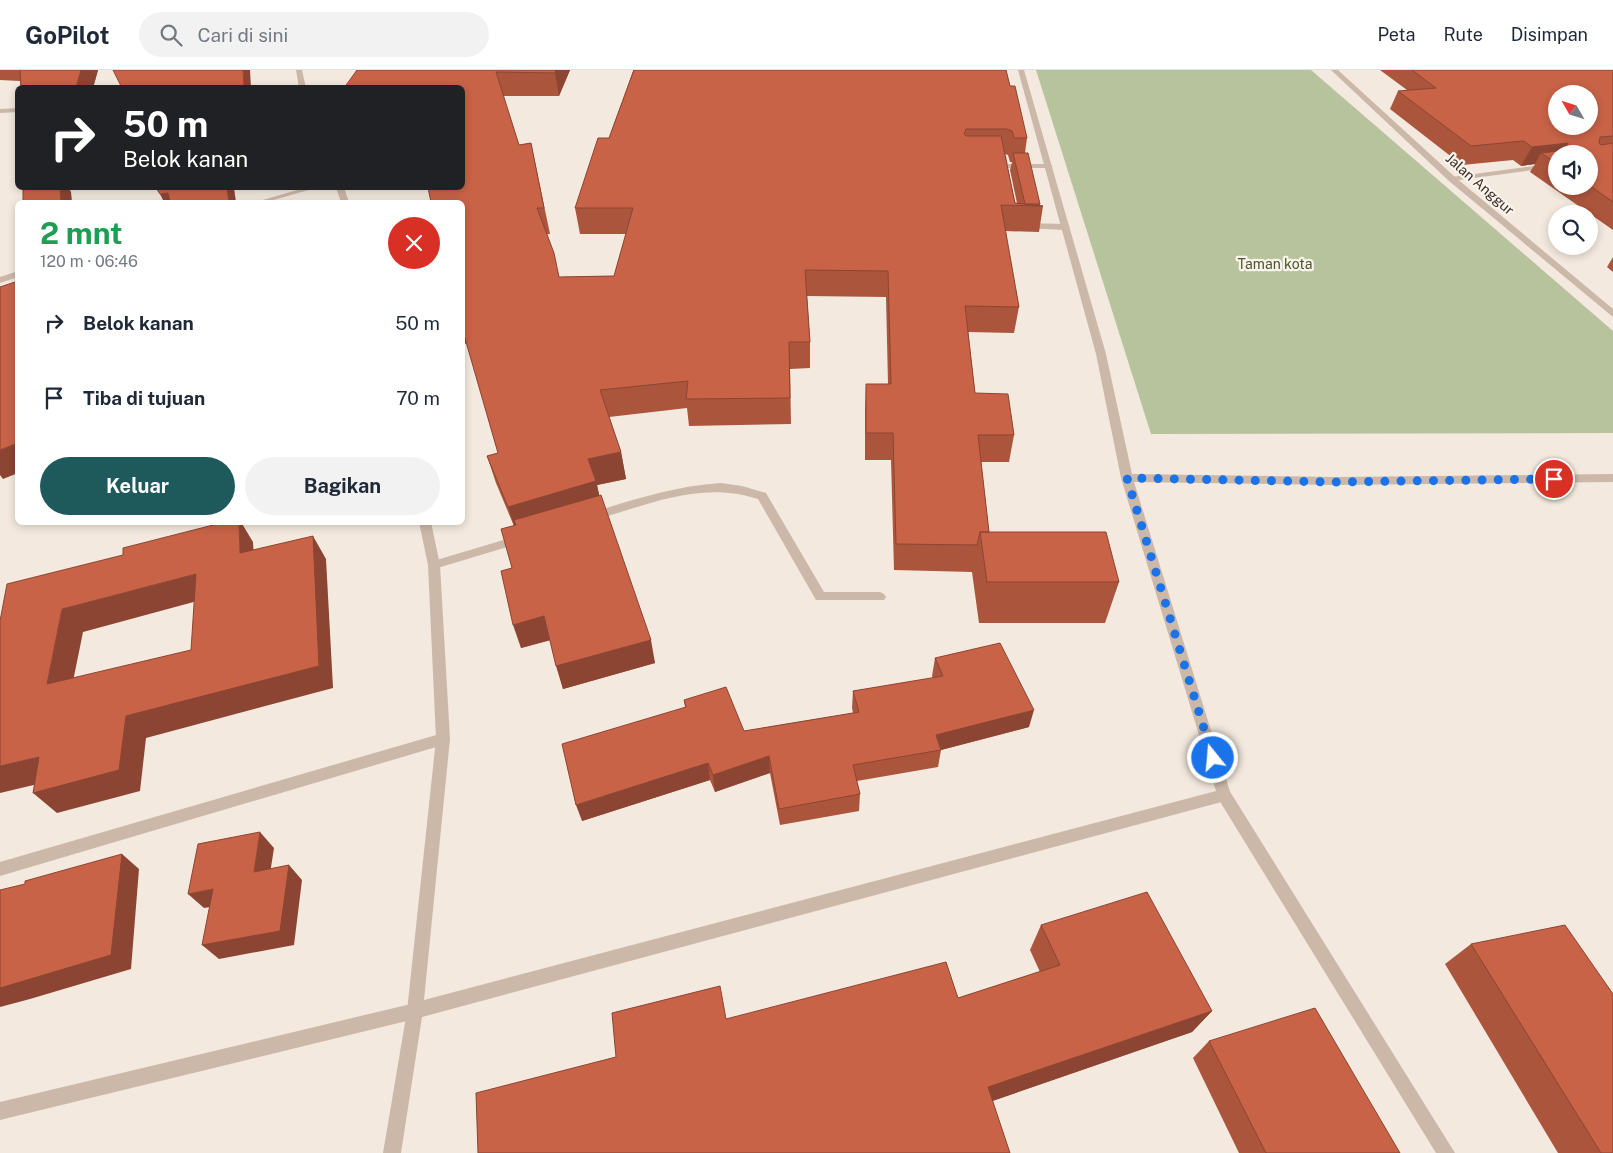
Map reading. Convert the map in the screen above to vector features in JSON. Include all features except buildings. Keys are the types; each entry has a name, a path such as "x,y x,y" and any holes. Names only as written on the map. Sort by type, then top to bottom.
{"street":[{"path":"299,70 302,85"},
{"path":"1021,70 1101,354 1127,478 1224,795 1446,1153"},
{"name":"Jalan Anggur","path":"1334,70 1452,178 1613,314"},
{"path":"0,111 15,110"},
{"path":"994,157 1003,157 1005,170 1049,166"},
{"path":"1452,178 1548,166"},
{"path":"267,200 304,190"},
{"path":"1016,226 1066,227"},
{"path":"0,280 15,275"},
{"path":"1127,478 1335,482 1613,478"},
{"path":"584,519 688,488 746,488 762,496 820,597 880,596"},
{"path":"392,1153 415,1011 443,739 434,565 425,525"},
{"path":"434,565 528,536"},
{"path":"0,869 443,739"},
{"path":"0,1111 415,1011 1224,795"}],"green space":[{"name":"Taman kota","path":"1036,70 1311,70 1613,331 1613,433 1151,434"}],"route":[{"path":"1213,758 1127,478 1335,482 1554,479"}]}
